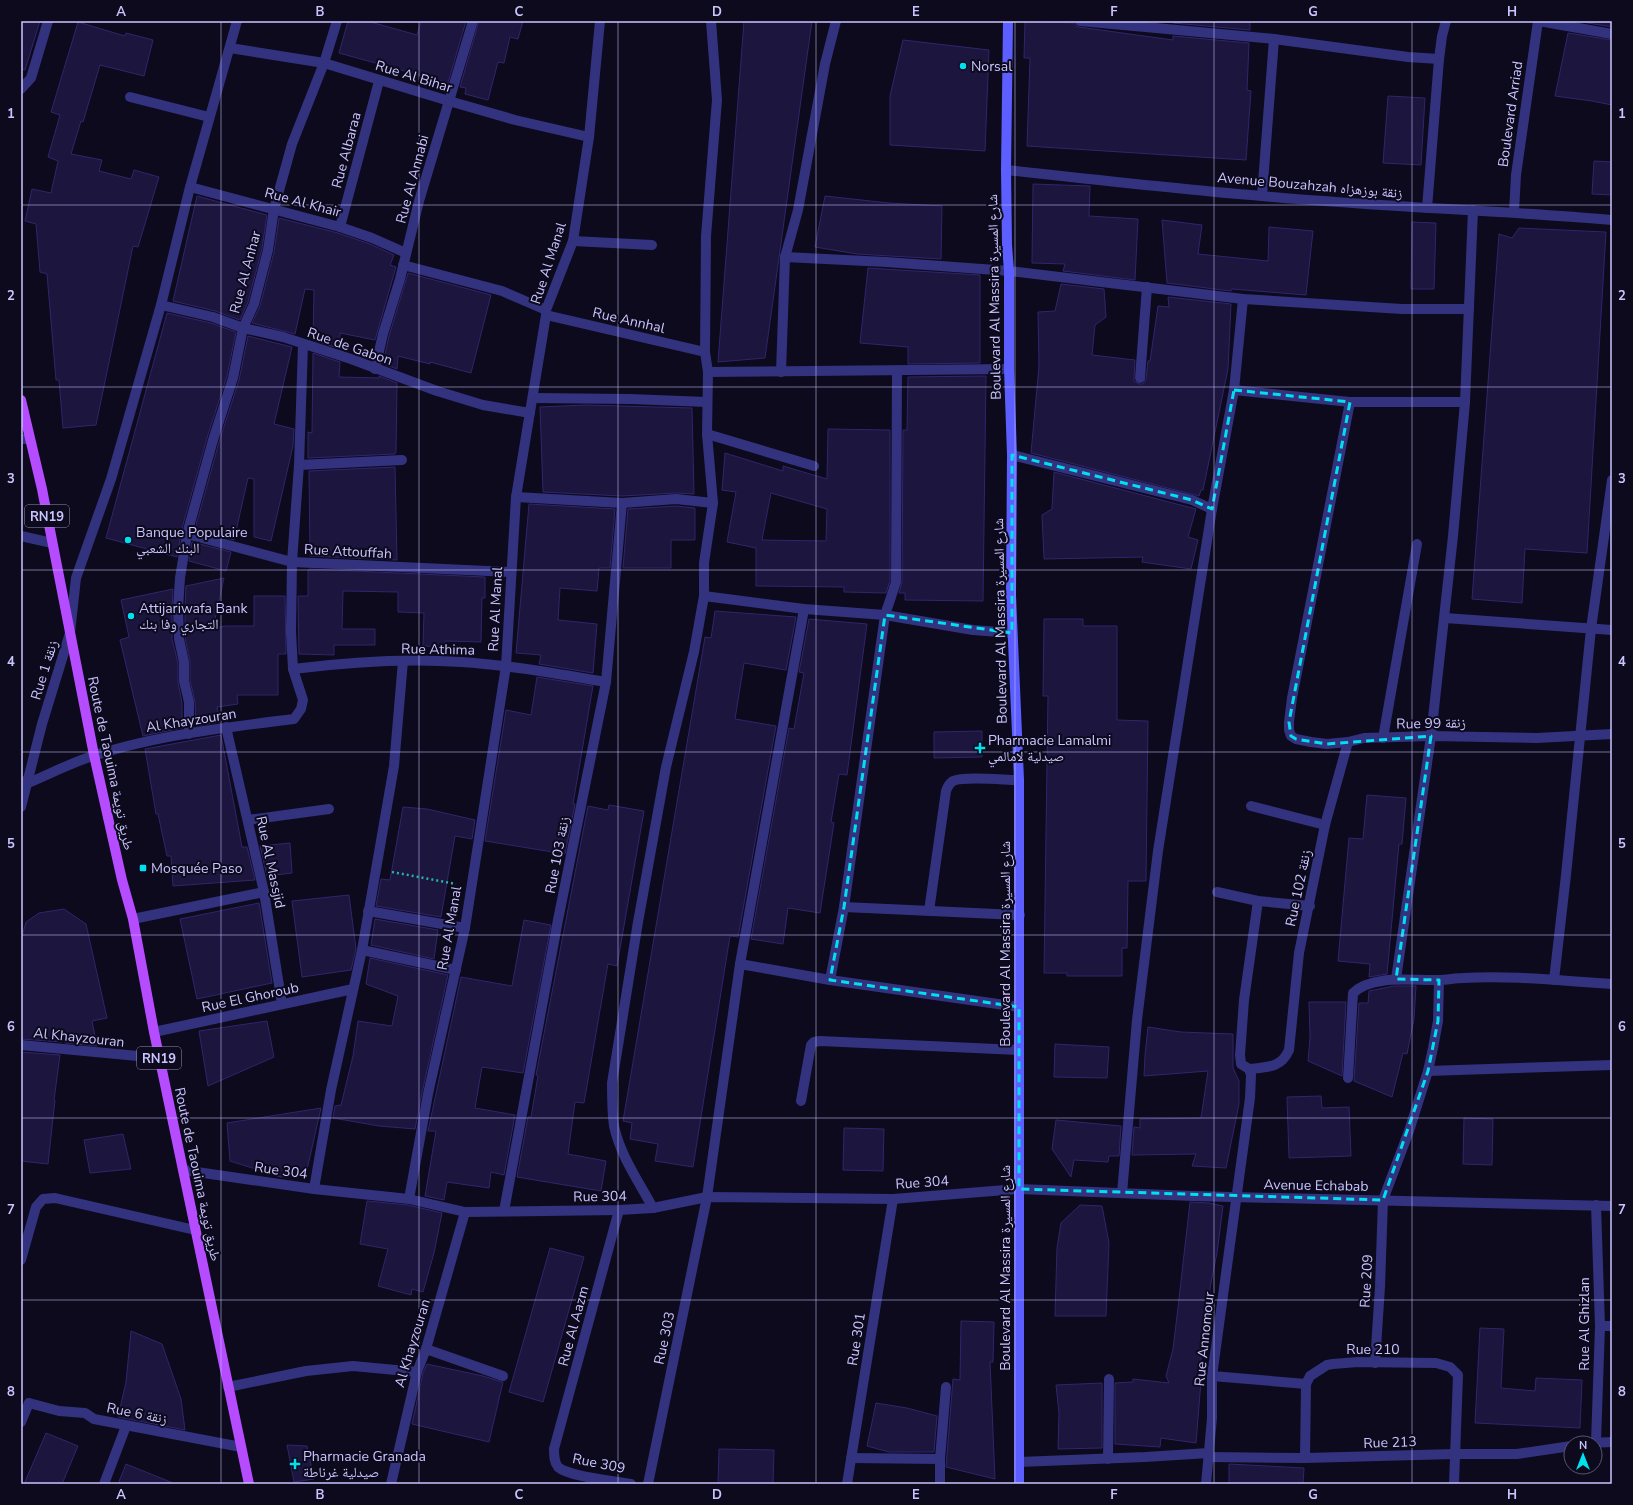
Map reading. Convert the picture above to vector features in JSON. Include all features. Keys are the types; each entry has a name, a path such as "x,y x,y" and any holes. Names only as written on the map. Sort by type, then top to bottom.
{"main road":[{"name":"Boulevard Al Massira شارع المسيرة","path":"1008,21 1006,170 1012,455 1010,595 1019,780 1019,1484"},
{"name":"Route de Taouima طريق تويمة","path":"21,400 26,439 52,543 94,755 122,880 133,919 159,1058 249,1484"}],"street":[{"path":"21,89 31,78 48,21"},
{"name":"Rue 1 زنقة","path":"21,807 24,782 70,633 76,578 110,479 161,305 190,187 237,21"},
{"name":"Rue Al Anhar","path":"189,734 189,702 184,681 184,662 179,639 178,608 180,578 188,534 213,440 233,378 243,328 254,304 268,250 274,209 292,144 324,63 337,21"},
{"name":"Rue Al Annabi","path":"404,265 419,201 473,21"},
{"name":"Rue Al Manal","path":"409,1199 428,1094 465,928 470,887 506,666 510,572 516,497 546,312 573,241 589,137 600,21"},
{"path":"653,1208 626,1159 614,1128 612,1083 638,922 666,766 694,652 704,596 704,563 713,503 707,434 708,372 705,352 706,236 717,100 711,21"},
{"path":"781,372 785,257 798,210 825,64 836,21"},
{"path":"1080,21 1274,39 1439,59"},
{"path":"1427,208 1439,59 1442,36 1446,21"},
{"path":"1539,21 1612,34"},
{"name":"Boulevard Arriad","path":"1514,212 1516,175 1539,21"},
{"path":"1262,196 1274,39"},
{"name":"Rue Al Bihar","path":"230,48 324,63 379,81 515,120 589,137"},
{"name":"Rue Albaraa","path":"340,226 379,81"},
{"path":"130,97 209,117"},
{"name":"Avenue Bouzahzah زنقة بوزهزاه","path":"1006,170 1262,196 1427,208 1514,212 1612,220"},
{"name":"Rue Al Khair","path":"190,187 340,226 406,253"},
{"path":"1396,979 1445,618 1465,402 1473,210"},
{"path":"573,241 652,245"},
{"path":"785,257 886,262 1009,271 1243,298 1402,309 1469,308"},
{"path":"375,369 383,334 404,265"},
{"name":"Rue Annhal","path":"404,265 502,291 546,312 705,352"},
{"path":"1140,378 1147,287"},
{"path":"1122,1193 1137,1020 1158,851 1212,509 1234,390 1243,298"},
{"name":"Rue de Gabon","path":"161,305 213,317 243,328 283,337 437,391 483,405 530,413"},
{"path":"293,669 291,632 292,562 299,465 303,345"},
{"path":"708,372 1009,369"},
{"path":"830,980 844,907 885,615 896,582 897,370"},
{"path":"1234,390 1350,402 1465,402"},
{"path":"533,398 630,399 707,402"},
{"name":"Rue 99 زنقة","path":"1350,402 1292,698 1289,730 1291,736 1296,739 1327,744 1348,742 1364,738 1430,736 1537,738 1612,734"},
{"path":"707,434 814,466"},
{"path":"1012,455 1192,500 1212,509"},
{"path":"299,465 402,460"},
{"path":"1554,980 1591,629 1612,480"},
{"path":"516,497 622,503 676,499 713,503"},
{"name":"Rue 103 زنقة","path":"504,1211 558,920 606,682 622,503"},
{"name":"Rue Attouffah","path":"188,534 292,562 510,572"},
{"path":"21,536 52,543"},
{"path":"1383,738 1417,544"},
{"path":"704,596 804,609 885,615 973,630 1012,633"},
{"name":"Rue 303","path":"648,1484 707,1197 740,964 804,609"},
{"path":"1445,618 1612,630"},
{"path":"314,1188 332,1090 362,950 394,766 403,661"},
{"name":"Rue Athima","path":"293,669 326,665 403,661 459,662 506,666 606,682"},
{"name":"Al Khayzouran","path":"24,782 94,755 142,742 226,727 294,720 301,709 303,700 293,669"},
{"name":"Rue Al Massjid","path":"226,727 264,892 282,1004"},
{"name":"Rue 102 زنقة","path":"1249,1070 1266,1067 1281,1062 1285,1059 1291,1042 1295,983 1299,953 1326,825 1348,742"},
{"path":"929,911 946,791 948,786 953,782 965,779 1019,780"},
{"path":"1251,806 1326,825"},
{"path":"248,820 329,809"},
{"path":"133,919 264,892"},
{"path":"1217,892 1258,900 1310,906"},
{"path":"1249,1070 1241,1064 1240,1055 1244,1000 1258,900"},
{"path":"844,907 1020,915"},
{"path":"368,911 465,928"},
{"path":"362,950 456,970"},
{"path":"740,964 830,980 1019,1007"},
{"path":"1348,1078 1353,993 1366,985 1396,979 1439,980 1463,978 1554,980 1612,984"},
{"name":"Rue 209","path":"1375,1363 1380,1286 1383,1200 1409,1131 1434,1048 1438,1021 1439,980"},
{"name":"Rue El Ghoroub","path":"154,1032 353,989"},
{"path":"801,1101 811,1045 814,1042 820,1041 1019,1050"},
{"name":"Al Khayzouran","path":"21,1045 159,1058"},
{"path":"1428,1070 1612,1066"},
{"name":"Rue Annomour","path":"1206,1484 1209,1455 1212,1376 1250,1098 1251,1080 1249,1070"},
{"name":"Rue 304","path":"183,1170 409,1199 465,1212 619,1210 653,1208 707,1197 893,1199 1019,1189"},
{"name":"Avenue Echabab","path":"1019,1189 1236,1197 1612,1206"},
{"path":"21,1260 36,1207 43,1198 55,1198 195,1230"},
{"name":"Rue 301","path":"847,1484 893,1199"},
{"name":"Rue Al Ghizlan","path":"1594,1435 1600,1326 1596,1205"},
{"name":"Rue Al Aazm","path":"554,1449 619,1210"},
{"name":"Al Khayzouran","path":"391,1484 417,1372 426,1349 465,1212"},
{"path":"1600,1326 1612,1326"},
{"path":"426,1349 503,1376"},
{"name":"Rue 210","path":"1306,1384 1310,1376 1327,1365 1343,1362 1436,1363 1450,1367 1458,1375 1454,1484"},
{"path":"228,1387 306,1371 353,1366 417,1372"},
{"path":"1212,1376 1306,1384 1305,1458"},
{"path":"1108,1459 1109,1379"},
{"path":"940,1484 940,1459 946,1387"},
{"name":"Rue 6 زنقة","path":"21,1422 29,1403 59,1411 85,1413 94,1419 126,1426 241,1447"},
{"path":"104,1484 126,1426"},
{"name":"Rue 213","path":"1019,1462 1209,1455 1305,1458 1518,1454 1563,1447"},
{"name":"Rue 309","path":"554,1449 554,1460 557,1466 564,1470 576,1474 631,1484"},
{"path":"851,1458 940,1459"}],"path":[{"path":"376,869 470,887"}],"highlighted area":[{"path":"1234,390 1350,402 1289,722 1291,736 1296,739 1327,744 1431,736 1396,979 1439,980 1438,1021 1428,1071 1383,1200 1019,1189 1019,1007 830,980 844,907 885,615 1012,633 1012,455 1192,500 1212,509"}],"building":[{"path":"21,21 40,21 25,70 21,69"},
{"path":"348,21 367,21 417,35 421,21 466,21 448,83 339,53"},
{"path":"479,21 523,21 518,39 510,37 504,63 498,62 488,100 465,94 466,88 460,87"},
{"path":"744,21 812,21 765,358 718,362"},
{"path":"1025,21 1074,23 1079,27 1173,40 1173,36 1249,43 1247,90 1251,91 1246,160 1027,146 1030,58 1024,58"},
{"path":"1174,21 1250,21 1250,30 1173,23"},
{"path":"1576,21 1612,21 1612,27"},
{"path":"78,22 125,36 126,33 153,40 144,76 100,65 83,122 81,121 71,154 102,160 99,171 131,179 134,170 159,177 138,247 133,246 96,425 63,428 59,380 56,380 47,274 40,272 36,224 25,221 32,189 51,193 58,161 48,157 60,115 51,112"},
{"path":"1568,33 1612,40 1612,105 1555,96"},
{"path":"903,40 989,50 985,151 890,145 890,96"},
{"path":"1388,96 1425,98 1421,165 1383,163"},
{"path":"1594,161 1612,162 1612,195 1592,194"},
{"path":"1033,184 1090,186 1089,216 1138,219 1135,280 1063,271 1065,264 1032,263"},
{"path":"197,196 267,215 262,249 248,302 240,320 215,311 173,301"},
{"path":"825,196 889,203 942,206 941,259 857,254 815,247"},
{"path":"279,218 338,233 370,244 394,255 390,265 396,267 375,340 340,333 340,349 313,340 314,290 305,289 295,334 252,323 260,306 274,252"},
{"path":"1162,220 1202,225 1198,254 1268,261 1269,227 1313,231 1306,295 1232,289 1231,291 1167,283"},
{"path":"1412,222 1436,223 1434,289 1411,289"},
{"path":"1519,228 1606,232 1587,553 1525,549 1522,603 1472,599 1499,234 1512,238"},
{"path":"868,268 980,275 980,363 908,364 908,347 860,343"},
{"path":"408,273 491,295 471,373 430,362 430,364 398,356 397,369 383,364 389,336"},
{"path":"1061,284 1104,289 1106,317 1095,325 1092,355 1135,360 1134,381 1139,384 1143,384 1146,379 1158,306 1169,307 1168,297 1231,304 1228,369 1203,490 1201,490 1199,496 1031,453 1039,366 1038,312 1055,311"},
{"path":"167,313 211,323 236,332 227,376 207,438 181,532 177,557 106,538"},
{"path":"248,336 292,347 274,424 294,429 293,446 271,541 254,537 254,479 248,478 234,540 195,529 219,442 239,380"},
{"path":"313,353 340,362 339,377 379,378 379,376 397,383 395,454 308,458 308,432 312,433"},
{"path":"986,376 983,601 905,600 905,593 899,593 902,582 903,430 907,430 908,377"},
{"path":"586,405 692,408 694,494 676,493 622,496 543,492 540,407"},
{"path":"828,429 890,430 890,581 886,593 844,592 844,587 756,586 756,548 727,542 736,492 722,490 725,453 783,471 783,466 827,479","holes":["771,493 827,509 826,541 762,540"]},
{"path":"395,467 397,560 310,556 309,471"},
{"path":"1054,472 1196,509 1188,537 1198,540 1191,569 1142,562 1143,557 1044,559 1042,515 1052,509"},
{"path":"529,504 615,509 610,568 599,568 597,591 560,588 558,620 597,624 593,673 539,664 541,655 516,653"},
{"path":"676,506 695,508 695,540 671,540 671,568 623,568 628,509"},
{"path":"192,542 231,552 226,571 189,561"},
{"path":"308,570 485,577 485,598 482,598 481,642 445,641 444,647 423,646 424,613 398,612 398,592 343,591 342,629 375,629 375,645 334,645 334,655 299,654 298,596 308,596"},
{"path":"224,578 213,628 226,626 254,626 254,596 285,596 286,654 278,654 278,695 237,695 238,704 217,707 220,722 196,726 195,702 190,680 190,661 185,638 186,586"},
{"path":"173,589 172,639 178,663 178,682 182,703 182,728 143,736 120,640 129,637 121,600"},
{"path":"715,611 796,617 786,670 744,663 735,719 776,726 738,937 730,936 693,1167 655,1161 658,1144 630,1139 632,1123 623,1121 705,637 711,638"},
{"path":"809,619 867,624 847,775 839,774 831,822 834,823 820,913 788,908 783,944 751,939 789,728 794,729 804,673 799,672"},
{"path":"1044,619 1083,619 1083,626 1117,626 1117,720 1148,721 1146,881 1128,881 1127,948 1122,948 1122,976 1067,976 1067,973 1044,973 1048,696 1043,696"},
{"path":"537,677 593,686 573,804 575,804 565,854 485,841 506,710 531,715"},
{"path":"982,731 982,757 934,758 934,732"},
{"path":"221,735 242,847 247,847 255,880 173,886 171,856 167,856 158,814 156,814 145,749"},
{"path":"1367,795 1406,798 1402,844 1399,844 1387,974 1369,977 1370,964 1338,961 1349,838 1363,839"},
{"path":"609,805 644,811 617,966 608,964 584,1103 575,1102 568,1154 606,1161 601,1191 517,1177 528,1117 531,1117 538,1076 536,1075 588,806 608,810"},
{"path":"403,807 427,809 475,820 472,839 455,836 441,917 376,906 381,879 390,880"},
{"path":"290,843 292,873 267,876 260,846"},
{"path":"349,895 356,949 351,970 302,977 292,901"},
{"path":"259,903 272,983 197,999 180,919"},
{"path":"64,909 86,924 107,1018 92,1021 97,1046 65,1043 63,1032 62,1042 21,1039 21,940 26,922 39,913"},
{"path":"375,919 438,930 434,959 371,945"},
{"path":"524,920 551,925 523,1073 482,1067 475,1108 515,1115 504,1175 491,1172 489,1188 447,1182 444,1200 425,1196 436,1131 428,1131 461,977 512,986"},
{"path":"370,958 448,975 415,1129 379,1126 333,1118 335,1106 341,1105 353,1056 358,1021 392,1026 398,996 366,984"},
{"path":"1394,986 1416,986 1414,1019 1407,1054 1403,1053 1392,1097 1354,1081 1359,1003 1368,1003 1369,991"},
{"path":"1309,1002 1346,1002 1342,1076 1308,1061 1310,1038"},
{"path":"267,1021 274,1057 208,1086 199,1031"},
{"path":"1148,1027 1181,1032 1233,1034 1233,1068 1239,1081 1239,1104 1226,1168 1192,1166 1196,1154 1132,1155 1134,1127 1140,1128 1140,1119 1201,1118 1208,1071 1144,1076"},
{"path":"1055,1044 1109,1047 1107,1078 1054,1077"},
{"path":"21,1052 60,1055 48,1164 21,1161"},
{"path":"1321,1096 1322,1108 1349,1107 1351,1156 1289,1158 1287,1097"},
{"path":"321,1108 306,1174 281,1177 230,1161 227,1123"},
{"path":"1464,1118 1493,1119 1492,1165 1463,1164"},
{"path":"1056,1120 1121,1126 1119,1156 1109,1156 1108,1162 1074,1160 1071,1177 1052,1149"},
{"path":"844,1128 884,1129 883,1171 843,1170"},
{"path":"123,1134 131,1169 90,1173 84,1140"},
{"path":"367,1201 408,1205 442,1213 434,1253 423,1292 412,1289 411,1295 378,1286 388,1249 360,1244"},
{"path":"1190,1202 1209,1203 1223,1206 1217,1253 1210,1288 1208,1321 1201,1353 1201,1381 1196,1443 1161,1438 1160,1447 1115,1444 1115,1383 1133,1382 1133,1379 1169,1383 1166,1376 1173,1349"},
{"path":"1080,1205 1102,1206 1109,1243 1106,1316 1055,1316 1057,1248 1061,1223"},
{"path":"550,1248 584,1257 543,1402 509,1392"},
{"path":"961,1321 994,1322 993,1362 990,1362 995,1479 946,1467 953,1379 960,1380"},
{"path":"1480,1328 1504,1329 1501,1388 1535,1391 1536,1378 1582,1380 1580,1428 1475,1423"},
{"path":"131,1331 162,1344 181,1399 185,1430 118,1417 126,1382"},
{"path":"427,1364 483,1376 503,1382 489,1442 412,1424 423,1373"},
{"path":"1102,1383 1102,1448 1058,1449 1059,1413 1056,1385"},
{"path":"876,1403 907,1408 937,1416 934,1452 889,1452 867,1446"},
{"path":"46,1433 78,1446 62,1484 24,1484"},
{"path":"287,1445 307,1446 314,1479 294,1482"},
{"path":"719,1449 774,1450 773,1484 718,1484"},
{"path":"126,1464 173,1483 173,1484 118,1484"},
{"path":"1229,1464 1304,1468 1303,1484 1229,1484"}],"place":[{"name":"Norsal","path":"963,66"},
{"name":"Banque Populaire البنك الشعبي","path":"128,540"},
{"name":"Attijariwafa Bank التجاري وفا بنك","path":"131,616"},
{"name":"Pharmacie Lamalmi صيدلية لامالمي","path":"980,748"},
{"name":"Mosquée Paso","path":"143,868"},
{"name":"Pharmacie Granada صيدلية غرناطة","path":"295,1464"}]}
